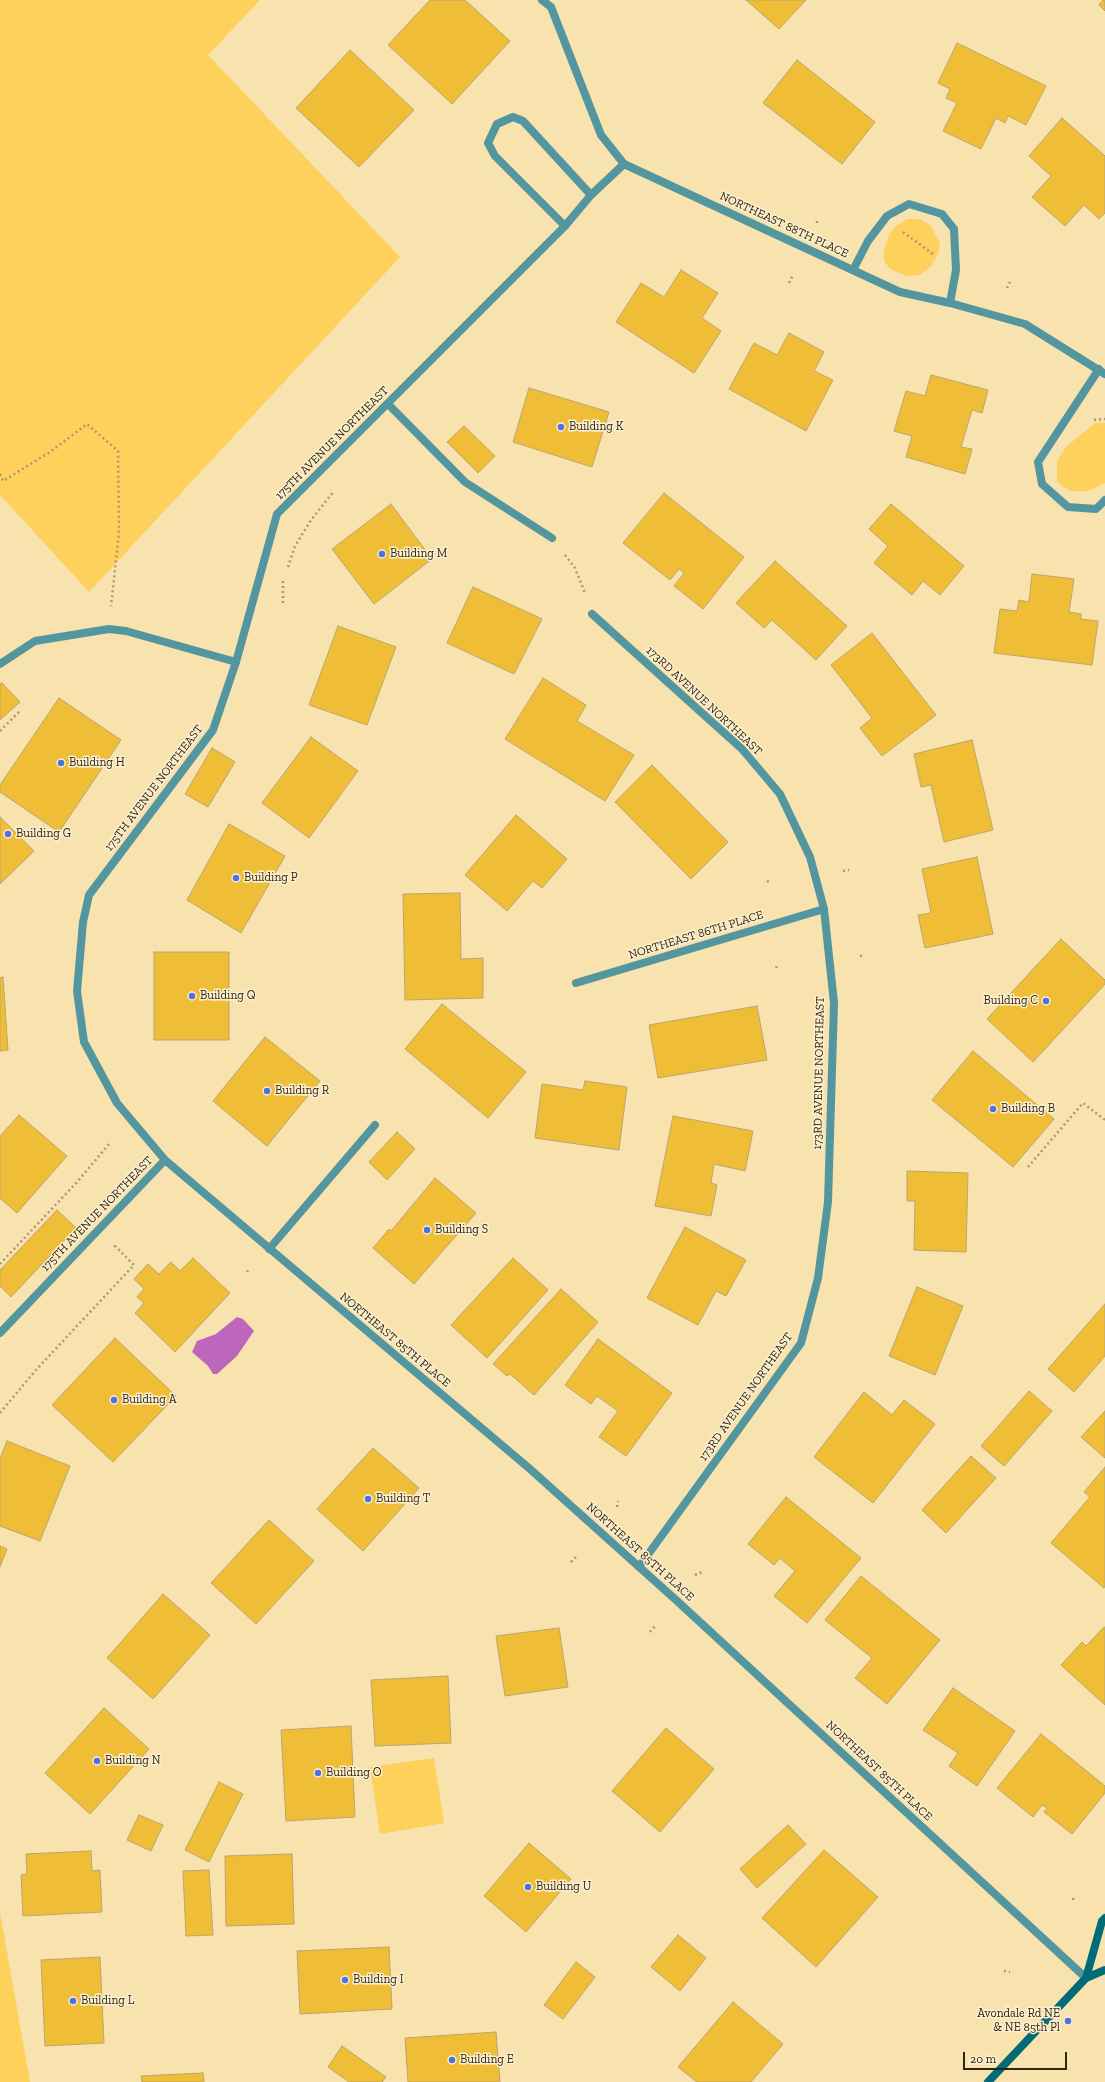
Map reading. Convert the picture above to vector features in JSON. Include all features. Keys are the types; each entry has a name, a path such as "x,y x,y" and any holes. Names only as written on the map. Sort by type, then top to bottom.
{"main road":[{"path":"1086,1978 1102,1921 1105,1918"},
{"path":"988,2082 1086,1978 1105,1970"}],"street":[{"name":"NORTHEAST 88TH PLACE","path":"542,0 551,7 601,135 624,164 900,292 950,303 1025,324 1102,372"},
{"path":"565,226 495,156 488,143 497,124 513,117 523,121 590,195"},
{"name":"175TH AVENUE NORTHEAST","path":"0,1332 165,1160 117,1103 84,1042 77,991 83,922 89,895 213,730 236,662 277,514 565,226 590,195 624,164"},
{"path":"853,270 868,241 887,216 909,204 942,214 954,229 956,270 950,303"},
{"path":"1102,372 1038,462 1042,484 1068,507 1096,509 1105,500"},
{"path":"388,404 465,482 552,538"},
{"name":"173RD AVENUE NORTHEAST","path":"592,614 742,749 780,794 810,857 824,909 834,1003 828,1202 818,1278 801,1343 639,1567"},
{"path":"0,664 35,641 109,629 126,631 236,662"},
{"name":"NORTHEAST 86TH PLACE","path":"576,983 824,909"},
{"path":"269,1249 375,1125"},
{"name":"NORTHEAST 85TH PLACE","path":"165,1160 530,1469 639,1567 1086,1978"}],"path":[{"path":"817,218 817,224"},
{"path":"900,230 930,253 937,256"},
{"path":"789,282 793,275"},
{"path":"1007,288 1010,282"},
{"path":"1088,423 1095,420 1105,419"},
{"path":"0,474 4,481 50,452 86,424 118,451 119,533 109,629"},
{"path":"286,573 295,546 311,520 339,485"},
{"path":"552,538 575,568 592,614"},
{"path":"283,579 283,603"},
{"path":"0,731 21,710"},
{"path":"843,871 849,870"},
{"path":"860,956 865,955"},
{"path":"776,968 778,964"},
{"path":"1028,1167 1082,1103 1105,1120"},
{"path":"0,1264 78,1181 109,1144"},
{"path":"0,1413 35,1372 134,1265 115,1246 120,1241"},
{"path":"617,1507 618,1501"},
{"path":"571,1562 576,1556"},
{"path":"695,1575 702,1572"},
{"path":"650,1632 655,1626"},
{"path":"1074,1898 1074,1903"},
{"path":"1004,1971 1010,1972"}],"shaded area":[{"path":"0,0 260,0 208,55 400,257 89,592 0,495"},
{"path":"907,219 920,219 931,226 940,244 938,254 931,266 920,275 906,276 890,269 884,261 884,250 889,235 895,227"},
{"path":"1095,423 1105,423 1105,483 1088,491 1070,491 1057,482 1057,461 1066,447"},
{"path":"237,1317 243,1319 254,1331 237,1356 217,1374 213,1374 208,1366 192,1352 197,1341 216,1334"},
{"path":"434,1758 444,1823 380,1834 370,1767"},
{"path":"0,1912 30,2082 0,2082"}],"building":[{"path":"430,0 465,0 510,41 452,104 388,45"},
{"path":"746,0 806,0 779,29"},
{"path":"1103,0 1105,0 1105,11 1099,5"},
{"path":"957,43 1046,86 1026,125 1008,116 1005,123 996,118 981,149 943,131 957,103 946,98 950,89 938,83"},
{"path":"350,50 414,110 359,167 296,108"},
{"path":"797,60 875,122 842,164 763,103"},
{"path":"1062,118 1105,156 1105,213 1099,219 1084,205 1065,226 1032,197 1051,176 1029,156"},
{"path":"681,270 718,293 702,318 721,331 694,373 616,322 641,283 664,297"},
{"path":"789,333 824,352 814,371 833,380 806,431 729,389 754,343 777,355"},
{"path":"931,375 988,390 982,413 972,410 961,447 972,449 965,474 906,457 912,436 894,431 906,391 925,396"},
{"name":"Building K","path":"529,388 609,412 592,467 513,442"},
{"path":"464,426 495,456 478,473 447,442"},
{"path":"664,493 744,557 703,609 674,586 684,573 679,569 670,580 623,543"},
{"name":"Building M","path":"391,504 432,559 374,604 332,549"},
{"path":"891,504 964,566 940,595 923,581 912,595 874,563 888,546 869,529"},
{"path":"775,561 847,626 816,660 772,620 764,628 736,603"},
{"path":"1032,574 1074,579 1069,612 1081,614 1081,619 1098,621 1092,665 994,653 1000,609 1017,611 1019,600 1029,602"},
{"path":"473,587 542,619 514,674 447,643"},
{"path":"338,626 396,647 367,725 309,705"},
{"path":"872,633 936,715 882,756 860,728 872,718 831,665"},
{"path":"543,678 586,705 577,721 634,755 605,801 505,739"},
{"path":"2,683 20,702 0,720 0,684"},
{"name":"Building H","path":"59,698 121,740 59,832 0,792 0,785"},
{"path":"311,737 358,771 309,838 262,803"},
{"path":"972,740 993,830 944,842 931,785 921,787 914,754"},
{"path":"212,748 235,762 208,807 185,794"},
{"path":"652,765 728,842 691,879 615,802"},
{"path":"516,815 567,859 542,888 533,881 507,911 465,875"},
{"name":"Building G","path":"0,817 34,851 0,884"},
{"name":"Building P","path":"229,824 285,856 241,933 187,900"},
{"path":"977,857 993,934 925,948 918,915 931,913 922,869"},
{"path":"460,893 461,959 483,958 483,998 405,1000 403,894"},
{"name":"Building C","path":"1061,939 1105,980 1105,984 1033,1062 987,1019"},
{"name":"Building Q","path":"154,952 229,952 229,1040 154,1040"},
{"path":"3,977 8,1050 0,1051 0,978"},
{"path":"442,1004 526,1072 488,1118 405,1049"},
{"path":"757,1006 767,1060 658,1078 649,1025"},
{"name":"Building R","path":"265,1037 320,1081 267,1146 213,1101"},
{"name":"Building B","path":"973,1051 1054,1119 1013,1167 932,1100"},
{"path":"585,1081 627,1087 619,1150 535,1138 542,1084 583,1090"},
{"path":"19,1115 67,1156 17,1213 0,1198 0,1136"},
{"path":"673,1116 753,1131 745,1171 714,1164 711,1183 717,1185 711,1216 655,1206"},
{"path":"397,1132 415,1149 387,1180 369,1162"},
{"path":"907,1171 968,1173 966,1252 914,1250 915,1201 907,1201"},
{"name":"Building S","path":"435,1178 476,1213 414,1284 373,1248 389,1229 391,1231"},
{"path":"57,1210 76,1228 11,1297 0,1286 0,1270"},
{"path":"685,1227 746,1260 726,1296 716,1291 698,1325 647,1298"},
{"path":"193,1258 230,1293 175,1352 135,1313 144,1303 137,1297 144,1289 134,1279 148,1264 159,1274 171,1262 180,1271"},
{"path":"513,1258 548,1290 487,1358 451,1325"},
{"path":"917,1287 963,1306 935,1375 889,1356"},
{"path":"561,1289 598,1322 534,1395 510,1374 507,1376 493,1364"},
{"path":"1105,1304 1105,1356 1074,1392 1048,1369"},
{"name":"Building A","path":"115,1338 176,1396 113,1462 52,1405"},
{"path":"598,1339 672,1393 626,1456 599,1437 618,1411 597,1396 591,1404 565,1385"},
{"path":"1029,1391 1052,1411 1004,1466 981,1446"},
{"path":"864,1392 892,1415 904,1400 935,1424 873,1503 814,1457"},
{"path":"1105,1411 1105,1458 1081,1437"},
{"path":"7,1441 70,1466 40,1541 0,1526 0,1459"},
{"name":"Building T","path":"373,1448 419,1488 363,1551 317,1509"},
{"path":"971,1456 996,1478 946,1533 922,1510"},
{"path":"1105,1467 1104,1588 1051,1543 1090,1497 1084,1492"},
{"path":"786,1497 861,1558 807,1623 774,1596 795,1571 780,1558 774,1565 748,1544"},
{"path":"269,1520 314,1561 256,1624 211,1583"},
{"path":"0,1546 7,1549 0,1567"},
{"path":"861,1576 940,1640 887,1704 855,1678 872,1658 825,1620"},
{"path":"163,1594 210,1635 153,1699 107,1658"},
{"path":"1104,1627 1105,1705 1061,1665 1082,1642 1086,1646"},
{"path":"559,1628 568,1687 505,1696 496,1636"},
{"path":"448,1676 451,1743 375,1746 371,1680"},
{"path":"953,1688 1015,1731 977,1786 949,1766 958,1753 923,1730"},
{"name":"Building N","path":"104,1708 149,1749 90,1814 45,1773"},
{"name":"Building O","path":"351,1726 355,1817 286,1821 281,1730"},
{"path":"666,1728 714,1769 660,1832 612,1791"},
{"path":"1041,1734 1105,1786 1105,1793 1072,1834 1044,1812 1047,1808 1042,1805 1033,1817 997,1788"},
{"path":"219,1782 243,1794 209,1862 185,1850"},
{"path":"139,1815 163,1825 151,1851 127,1840"},
{"path":"788,1825 806,1844 757,1888 740,1869"},
{"name":"Building U","path":"529,1843 571,1879 526,1932 484,1896"},
{"path":"824,1850 878,1897 816,1967 762,1918"},
{"path":"91,1851 92,1871 100,1870 102,1912 23,1916 21,1875 27,1874 26,1854"},
{"path":"292,1854 294,1924 226,1926 225,1856"},
{"path":"209,1870 213,1935 186,1936 183,1871"},
{"path":"678,1935 706,1958 680,1991 651,1967"},
{"name":"Building I","path":"389,1947 392,2009 300,2014 297,1951"},
{"name":"Building L","path":"100,1957 104,2043 45,2046 41,1960"},
{"path":"576,1962 595,1977 563,2019 544,2005"},
{"path":"733,2002 783,2044 751,2082 697,2082 678,2067"},
{"name":"Building E","path":"496,2032 500,2082 408,2082 405,2038"},
{"path":"342,2046 386,2077 382,2082 349,2082 328,2067"},
{"path":"203,2073 204,2082 142,2082 141,2076"}],"place":[{"name":"Building K","path":"561,427"},
{"name":"Building M","path":"382,554"},
{"name":"Building H","path":"61,763"},
{"name":"Building G","path":"8,834"},
{"name":"Building P","path":"236,878"},
{"name":"Building Q","path":"192,996"},
{"name":"Building C","path":"1046,1001"},
{"name":"Building R","path":"267,1091"},
{"name":"Building B","path":"993,1109"},
{"name":"Building S","path":"427,1230"},
{"name":"Building A","path":"114,1400"},
{"name":"Building T","path":"368,1499"},
{"name":"Building N","path":"97,1761"},
{"name":"Building O","path":"318,1773"},
{"name":"Building U","path":"528,1887"},
{"name":"Building I","path":"345,1980"},
{"name":"Building L","path":"73,2001"},
{"name":"Avondale Rd NE & NE 85th Pl","path":"1068,2021"},
{"name":"Building E","path":"452,2060"}]}
